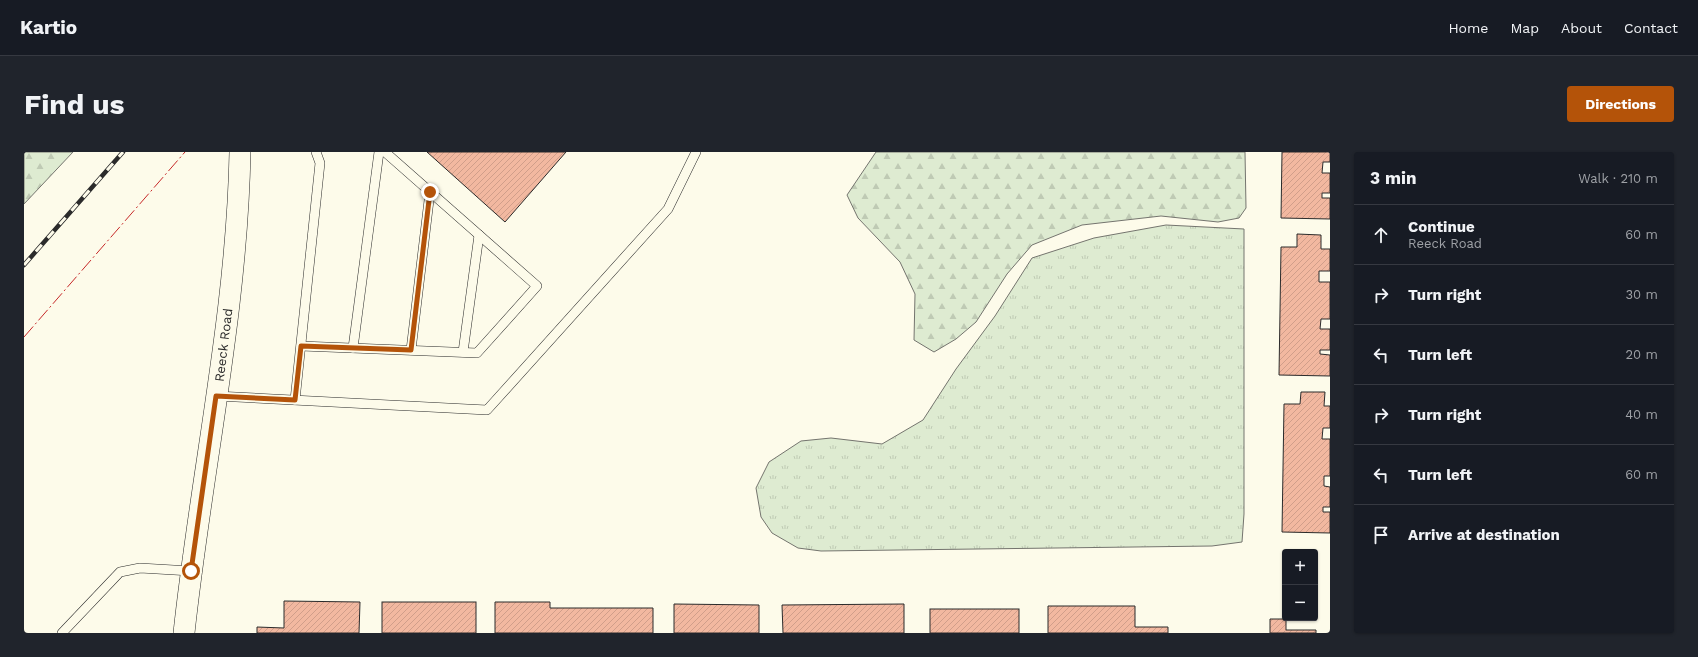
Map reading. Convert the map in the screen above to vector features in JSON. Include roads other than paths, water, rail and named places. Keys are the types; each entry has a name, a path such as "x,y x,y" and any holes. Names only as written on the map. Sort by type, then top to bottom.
{"street":[{"name":"Reeck Road","path":"184,633 191,571 235,249 240,152"}],"lane":[{"path":"295,400 320,162 316,152"},
{"path":"353,348 379,152"},
{"path":"301,346 477,353 537,286 385,152"},
{"path":"216,396 487,410 668,209 696,152"},
{"path":"411,350 430,192"},
{"path":"463,352 479,235"},
{"path":"62,633 120,572 140,568 191,571"}],"railway":[{"path":"24,265 123,152"}]}
